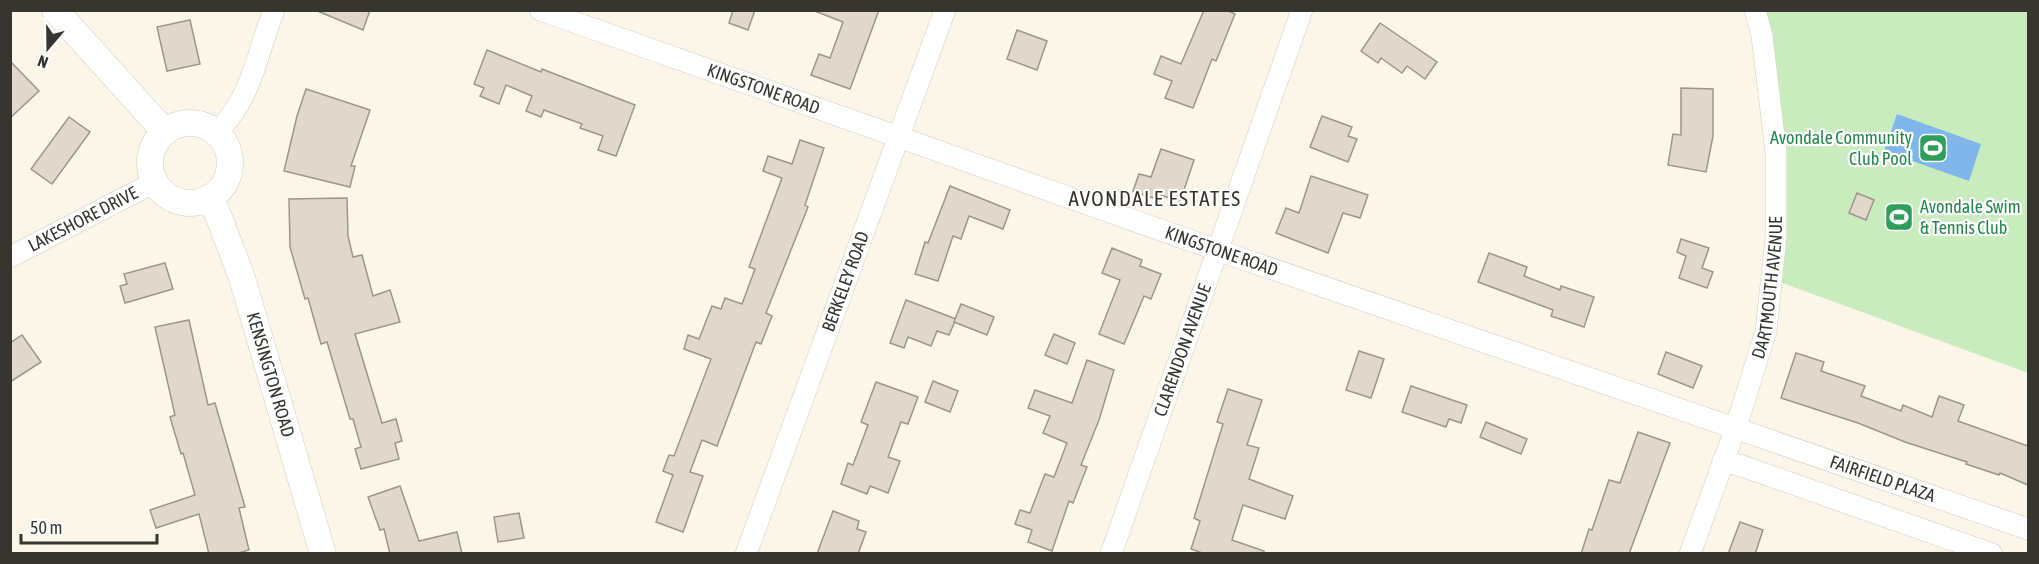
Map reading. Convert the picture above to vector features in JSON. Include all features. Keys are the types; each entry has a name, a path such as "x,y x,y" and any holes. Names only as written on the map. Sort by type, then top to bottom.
{"street":[{"path":"55,10 165,132"},
{"path":"216,133 228,121 246,93 274,10"},
{"name":"KINGSTONE ROAD","path":"540,10 1217,250 1736,427"},
{"name":"BERKELEY ROAD","path":"746,554 945,10"},
{"name":"CLARENDON AVENUE","path":"1111,554 1302,10"},
{"path":"1293,34 1319,10"},
{"name":"DARTMOUTH AVENUE","path":"1690,554 1736,427 1766,331 1776,237 1776,152 1762,36 1755,10"},
{"path":"196,123 216,133 224,143 229,155 230,168 219,190 197,202 178,201 162,191 155,182 150,169 151,155 156,142 165,132 174,126 196,123"},
{"name":"LAKESHORE DRIVE","path":"10,257 155,182"},
{"name":"KENSINGTON ROAD","path":"208,198 217,212 242,278 323,554"},
{"name":"FAIRFIELD PLAZA","path":"1736,427 2028,529"},
{"name":"FAIRFIELD PLAZA","path":"1723,461 1992,554"}],"green space":[{"path":"1755,11 2028,11 2028,373 1780,282"}],"water":[{"name":"Avondale Community Club Pool","path":"1897,114 1981,144 1969,181 1884,151"}],"building":[{"path":"315,10 370,10 363,30"},
{"path":"733,10 755,10 748,30 729,23"},
{"path":"817,10 879,10 850,89 811,75 819,54 830,58 843,22 817,12"},
{"path":"1204,10 1226,10 1235,14 1216,61 1212,59 1193,108 1165,98 1172,81 1154,74 1161,56 1181,64"},
{"path":"190,20 200,64 167,71 157,27"},
{"path":"1380,23 1437,62 1425,79 1407,66 1402,73 1381,58 1378,63 1361,51"},
{"path":"1017,30 1047,41 1037,70 1007,59"},
{"path":"487,50 541,72 542,69 635,105 616,156 598,150 603,136 580,128 582,124 544,110 541,117 526,111 532,96 506,85 499,104 480,96 484,88 474,84"},
{"path":"10,61 39,91 10,118"},
{"path":"1681,88 1713,89 1713,136 1706,172 1668,165 1673,134 1681,135"},
{"path":"306,89 370,110 351,166 355,166 350,187 284,171"},
{"path":"1322,116 1352,127 1348,136 1357,139 1348,162 1310,147"},
{"path":"69,117 90,132 52,184 31,169"},
{"path":"800,140 824,148 805,205 808,207 766,313 772,316 761,344 756,342 717,446 702,440 690,472 703,476 683,532 656,522 673,475 663,471 669,455 674,456 711,359 684,349 688,335 699,339 712,306 721,309 725,298 742,304 755,269 749,267 782,178 763,171 768,156 792,164"},
{"path":"1161,149 1194,160 1180,202 1155,193 1153,198 1133,191 1139,174 1151,177"},
{"path":"1311,176 1368,195 1360,218 1343,213 1328,253 1276,233 1286,208 1299,213"},
{"path":"950,186 1010,210 1003,229 969,216 961,239 953,236 938,281 915,274 925,242 928,243"},
{"path":"1857,193 1874,200 1866,220 1849,213"},
{"path":"347,198 348,236 353,257 362,255 373,296 390,290 400,322 355,334 382,423 396,419 402,441 395,443 399,459 361,469 355,449 361,447 353,419 350,419 327,342 321,344 290,247 289,199"},
{"path":"1681,239 1709,248 1702,268 1713,272 1707,288 1679,278 1686,256 1677,252"},
{"path":"1112,248 1142,260 1140,266 1161,274 1151,299 1144,296 1124,344 1099,334 1120,280 1102,273"},
{"path":"1489,253 1527,267 1524,276 1560,290 1561,286 1594,297 1584,327 1551,316 1553,310 1478,282"},
{"path":"165,263 173,289 125,303 120,286 127,284 124,274"},
{"path":"906,300 956,319 949,335 937,331 931,346 908,337 904,348 890,343"},
{"path":"961,304 994,317 987,335 954,322"},
{"path":"189,320 208,405 215,403 245,507 239,508 249,550 235,554 209,554 199,514 156,528 150,510 195,495 170,417 175,415 155,327"},
{"path":"1054,334 1075,343 1067,364 1045,355"},
{"path":"22,335 41,362 10,382 10,343"},
{"path":"1359,351 1384,359 1371,398 1346,390"},
{"path":"1666,352 1702,366 1693,388 1658,374"},
{"path":"1796,353 1824,362 1821,371 1865,386 1861,396 1901,411 1903,405 1932,417 1939,396 1964,405 1958,421 2028,446 2028,485 2000,473 1999,475 1966,464 1967,462 1905,442 1858,423 1781,398"},
{"path":"1087,360 1114,370 1099,420 1081,465 1087,467 1073,503 1069,501 1052,551 1028,542 1032,530 1015,524 1020,510 1030,513 1045,474 1054,477 1067,443 1043,433 1050,416 1028,408 1035,390 1072,403"},
{"path":"933,381 958,391 950,412 925,402"},
{"path":"876,382 918,397 908,424 901,422 888,457 900,461 888,493 870,486 867,494 841,484 848,463 853,465 868,425 861,422"},
{"path":"1411,386 1467,405 1461,423 1449,419 1446,427 1402,412"},
{"path":"1228,389 1262,400 1247,445 1259,448 1249,479 1293,496 1285,519 1243,505 1232,540 1264,551 1264,554 1205,554 1191,549 1200,521 1194,518 1223,424 1217,422"},
{"path":"1486,422 1527,439 1521,454 1480,437"},
{"path":"1638,432 1670,443 1629,554 1581,554 1609,480 1620,483"},
{"path":"400,486 419,541 457,532 462,554 390,554 384,529 380,530 368,497"},
{"path":"833,511 859,521 857,529 866,532 858,554 817,554"},
{"path":"519,513 524,538 498,542 494,517"},
{"path":"1740,522 1763,530 1755,554 1728,554"}],"place":[{"name":"Avondale Community Club Pool","path":"1933,148"},
{"name":"Avondale Swim & Tennis Club","path":"1899,217"}],"district":[{"name":"AVONDALE ESTATES","path":"1155,199"}]}
